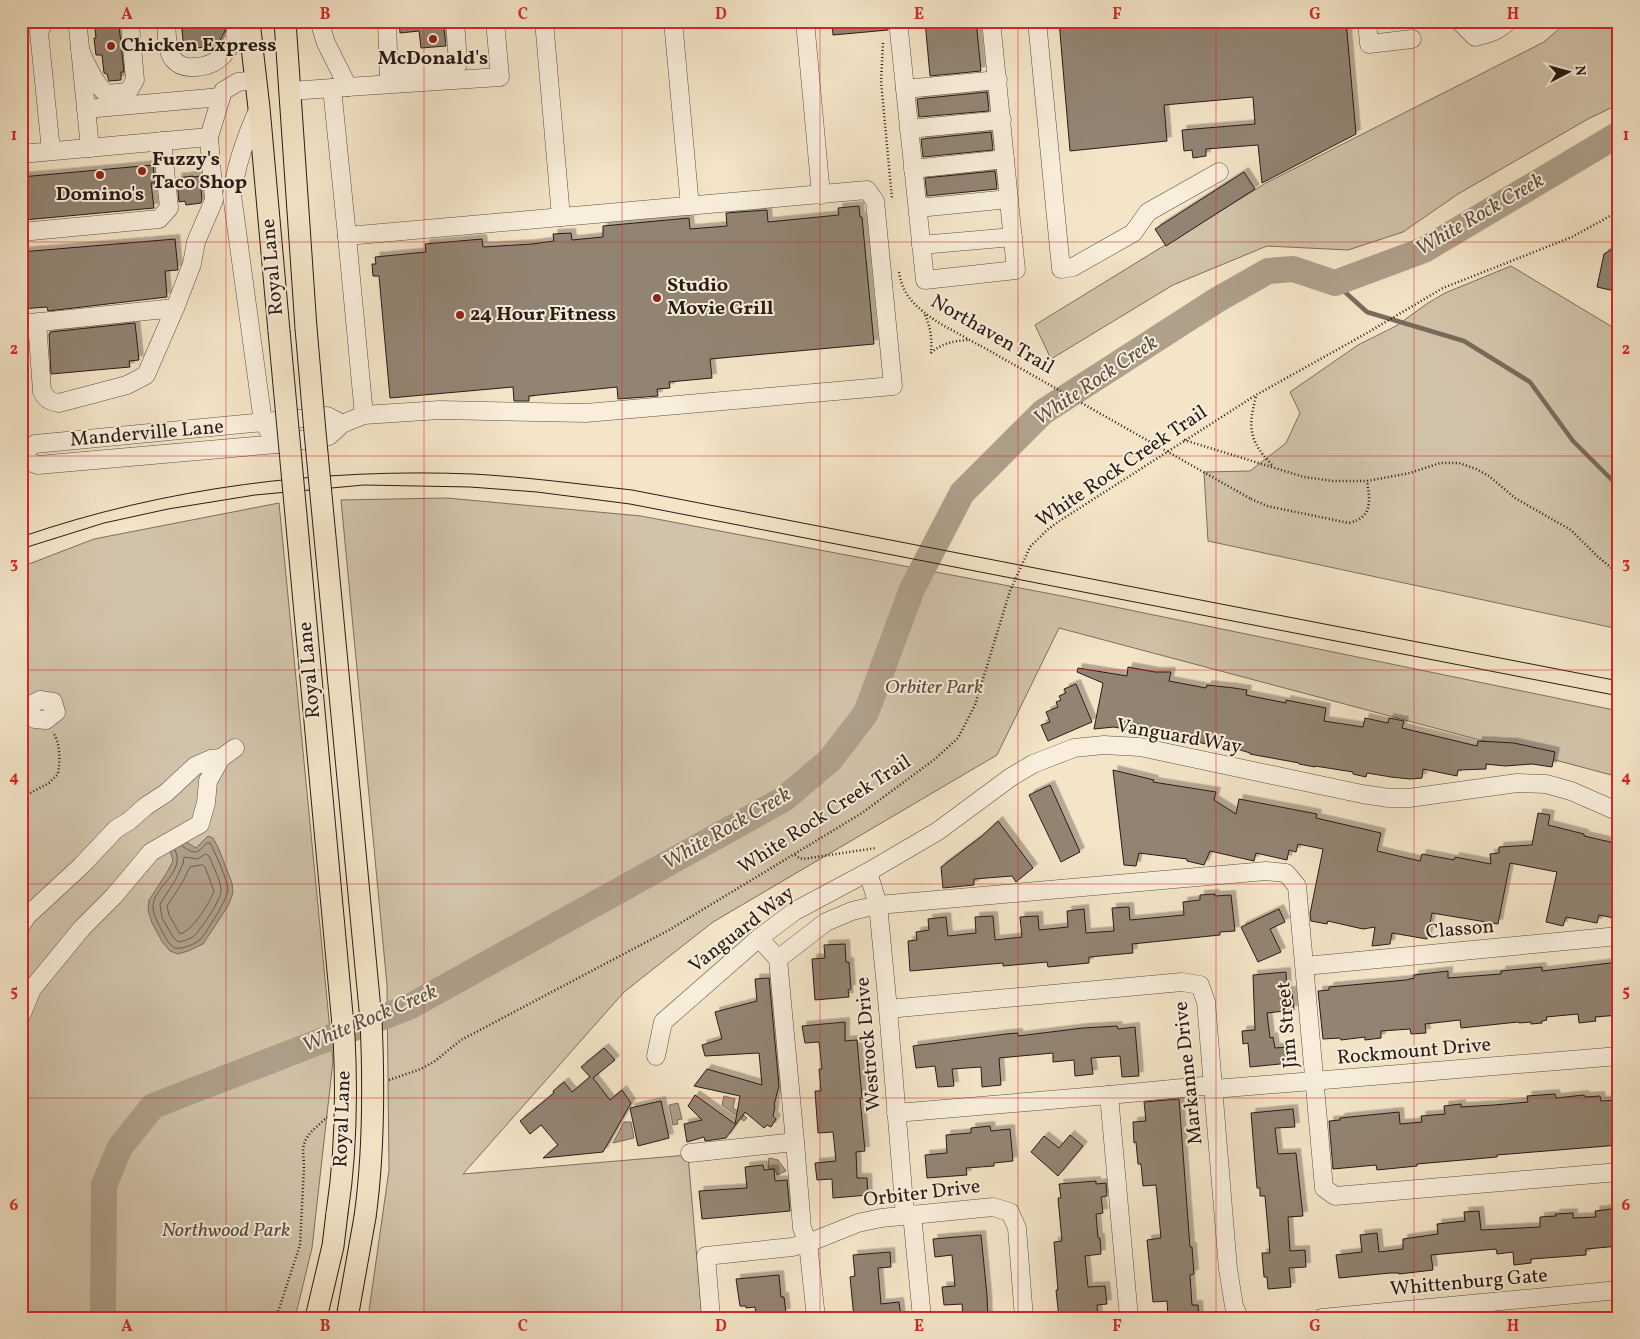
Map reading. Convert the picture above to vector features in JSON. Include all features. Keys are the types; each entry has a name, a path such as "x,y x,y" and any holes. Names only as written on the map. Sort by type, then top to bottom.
{"main road":[{"name":"Royal Lane","path":"285,21 306,328 371,1020 374,1080 370,1181 347,1318"},
{"name":"Royal Lane","path":"242,24 256,80 259,108 344,1036 345,1137 333,1246 316,1318"}],"street":[{"path":"46,21 40,32 50,151"},
{"path":"74,21 78,28 90,148"},
{"path":"80,50 85,63 101,90 107,94 128,92 135,80 130,25 128,21"},
{"path":"166,21 168,47 172,58 181,66 188,67 211,64 219,59 235,39 242,24"},
{"path":"318,21 340,87 347,236 364,415"},
{"path":"387,21 389,77"},
{"path":"291,91 340,87 458,64 455,21"},
{"path":"389,77 500,77 495,21"},
{"path":"544,21 561,217"},
{"path":"673,21 690,206"},
{"path":"805,21 821,195"},
{"path":"898,21 925,280 1016,270 991,21"},
{"path":"1037,21 1061,269 1073,267 1133,233 1148,212 1219,172"},
{"path":"1367,21 1369,44 1412,39"},
{"path":"1459,21 1475,37 1490,34 1501,29 1508,21"},
{"path":"174,308 29,323 42,391 48,400 53,403 59,403 127,385 146,375 174,308 192,264 196,242 214,200 209,137 221,97 223,92 238,82 256,80"},
{"path":"905,89 998,80"},
{"path":"86,110 221,97"},
{"path":"259,108 240,155 232,195 263,422 277,444"},
{"path":"909,130 1002,120"},
{"path":"21,154 209,137"},
{"path":"21,232 159,219 168,208 162,141"},
{"path":"913,169 1005,159"},
{"path":"342,424 364,415 440,410 586,413 893,386 875,201 867,190 347,236"},
{"path":"918,208 1009,199"},
{"path":"921,245 1013,237"},
{"name":"Manderville Lane","path":"21,453 35,444 326,416 342,424 329,436 277,444 38,465 21,459"},
{"path":"22,709 40,700 53,702 56,712 46,720"},
{"name":"Vanguard Way","path":"656,1056 663,1022 759,938 795,911 868,872 938,831 1011,777 1033,764 1074,748 1104,745 1140,747 1389,798 1410,798 1517,783 1546,784 1571,791 1619,812"},
{"path":"21,925 116,829 166,792 195,766 228,753 208,781 206,803 200,824 151,852 114,896 82,928 32,989 21,1016"},
{"name":"Jim Street","path":"878,906 1266,871 1286,873 1297,886 1324,1188 1335,1196 1619,1172"},
{"name":"Westrock Drive","path":"868,872 878,906 896,1113 922,1318"},
{"path":"778,959 826,922 852,911 878,906"},
{"name":"Classon","path":"1305,966 1619,936"},
{"path":"759,938 778,959 802,1228 808,1243 816,1318"},
{"name":"Markanne Drive","path":"888,1009 1182,982 1200,985 1206,1002 1228,1269 1234,1306 1239,1318"},
{"name":"Rockmount Drive","path":"896,1113 1619,1056"},
{"path":"1109,1096 1129,1318"},
{"path":"690,1153 794,1142"},
{"name":"Orbiter Drive","path":"711,1318 706,1256 792,1247 808,1243 858,1223 908,1214 993,1207 1010,1212 1017,1228 1024,1318"},
{"name":"Whittenburg Gate","path":"1322,1318 1619,1290"}],"path":[{"path":"883,40 881,81 892,200"},
{"name":"White Rock Creek Trail","path":"387,1081 421,1069 435,1061 461,1040 669,930 862,813 935,759 958,738 975,705 1010,591 1030,547 1046,530 1256,395 1367,333 1420,300 1443,288 1572,237 1619,211"},
{"name":"Northaven Trail","path":"898,266 901,282 906,294 924,314 1267,506 1349,523 1359,520 1367,512 1370,499 1367,481"},
{"path":"924,314 930,327 931,353 939,346 954,341 970,340"},
{"path":"1256,395 1251,425 1254,440 1260,452 1273,467"},
{"path":"1184,440 1304,477 1333,481 1367,481 1410,473 1440,463 1459,463 1489,476 1515,498 1571,530 1597,556 1619,574"},
{"path":"21,798 49,783 58,774 60,757 58,742 46,720"},
{"path":"795,855 803,859 889,846 894,847 899,854"},
{"path":"276,1318 300,1245 304,1167 303,1149 305,1141 310,1133 329,1115"}],"green space":[{"path":"1568,21 1619,21 1619,104 1588,119 1458,194 1403,232 1348,250 1267,246 1173,285 1051,359 1035,325 1266,183 1544,42"},
{"path":"1511,266 1619,331 1619,629 1208,541 1204,472 1250,471 1286,443 1300,413 1290,392 1358,345 1396,326 1445,293"},
{"name":"Orbiter Park","path":"447,498 641,516 1062,596 1619,711 1619,777 1059,628 997,755 713,922 624,992 463,1174 688,1155 702,1318 368,1318 389,1170 387,985 341,500"},
{"name":"Northwood Park","path":"279,503 333,1061 312,1248 295,1318 21,1318 21,567 94,539"}],"water":[{"path":"208,836 213,838 218,847 232,883 233,893 228,906 203,944 178,954 170,951 163,943 152,923 148,910 149,900 173,861 170,850 186,842 196,848"},
{"path":"724,1096 735,1099 733,1108 747,1118 744,1121 722,1105"},
{"path":"678,1103 682,1119 677,1120 678,1124 673,1125 669,1105"},
{"path":"624,1122 631,1122 634,1138 613,1143"},
{"path":"769,1158 778,1160 786,1171 777,1175 775,1169 768,1168"}],"building":[{"path":"181,21 197,21 197,24 224,21 225,31 217,46 184,49"},
{"name":"McDonald's","path":"399,21 443,21 446,46 421,48 419,31 400,33"},
{"path":"832,21 888,21 888,30 833,35"},
{"path":"925,21 976,21 981,71 930,76"},
{"path":"1059,21 1156,21 1157,24 1188,21 1346,21 1356,134 1262,183 1258,145 1206,149 1206,156 1193,158 1192,150 1184,151 1182,130 1255,124 1253,97 1164,105 1167,141 1070,151"},
{"name":"Chicken Express","path":"119,26 124,72 121,72 121,80 109,81 107,74 104,73 102,55 96,55 95,28"},
{"path":"987,92 989,111 919,117 917,99"},
{"path":"991,132 993,150 923,157 921,139"},
{"path":"153,165 155,183 151,183 154,208 24,220 21,177"},
{"path":"995,171 997,189 927,196 925,178"},
{"path":"1244,172 1255,189 1166,246 1155,229"},
{"path":"200,176 202,200 201,203 186,205 185,201 179,202 177,178"},
{"path":"859,206 860,217 862,217 874,344 710,359 712,378 669,382 670,388 657,389 658,396 618,399 617,387 529,396 529,401 514,401 513,387 390,398 379,276 373,276 372,264 376,264 375,257 426,252 425,244 482,239 483,247 532,244 554,241 553,234 571,233 572,240 603,237 603,226 689,218 690,229 727,226 726,213 767,210 768,222 839,215 838,208"},
{"path":"175,239 178,270 165,271 167,297 48,311 47,307 21,309 21,252"},
{"path":"1619,245 1619,292 1597,287 1604,254"},
{"path":"135,323 139,360 129,361 130,367 51,374 50,332"},
{"path":"1128,667 1155,672 1171,672 1169,681 1206,688 1207,685 1247,690 1246,695 1326,708 1324,721 1363,727 1365,718 1388,723 1389,718 1404,721 1402,728 1477,746 1478,741 1514,743 1555,752 1552,767 1532,764 1505,766 1486,764 1486,769 1458,770 1457,776 1423,769 1422,778 1410,779 1367,773 1366,777 1353,774 1353,772 1315,767 1250,754 1212,741 1211,745 1135,729 1134,731 1114,727 1094,729 1103,683 1077,672 1078,668 1127,676"},
{"path":"1076,684 1092,722 1048,741 1041,725 1050,722 1046,712 1058,707 1056,702 1061,700 1059,696 1066,693 1064,689"},
{"path":"1113,770 1154,780 1153,782 1216,792 1214,800 1236,814 1239,799 1317,814 1316,818 1381,833 1377,851 1420,861 1422,854 1454,860 1455,857 1491,864 1490,854 1499,853 1499,847 1532,845 1538,813 1550,815 1548,825 1619,844 1619,919 1599,915 1597,923 1566,917 1563,926 1546,922 1557,872 1510,863 1498,924 1432,913 1427,939 1392,933 1390,944 1372,946 1375,927 1363,929 1328,921 1327,924 1311,921 1310,914 1323,849 1298,844 1296,852 1289,850 1287,860 1256,853 1254,861 1210,851 1204,865 1187,861 1187,859 1139,853 1136,866 1124,865"},
{"path":"1050,785 1080,852 1061,862 1029,795"},
{"path":"998,821 1033,868 1016,882 1012,876 974,879 974,885 943,888 941,867 982,836"},
{"path":"1215,894 1215,896 1231,895 1235,931 1220,932 1220,935 1132,944 1133,953 1089,957 1089,963 1048,967 1047,962 1003,966 1003,963 910,971 908,941 917,940 916,932 929,930 928,919 946,917 948,936 976,933 975,917 993,916 995,940 1022,937 1020,917 1038,916 1039,930 1068,927 1067,911 1084,909 1086,933 1114,931 1112,908 1129,907 1130,920 1184,915 1183,902 1200,900 1200,895"},
{"path":"1279,909 1285,922 1270,929 1281,952 1258,962 1241,927"},
{"path":"845,944 846,962 849,962 851,989 848,990 849,997 815,1000 812,959 825,958 824,945"},
{"path":"1619,962 1619,1015 1595,1017 1596,1021 1579,1023 1578,1014 1546,1017 1547,1020 1542,1021 1542,1023 1518,1022 1461,1028 1460,1020 1425,1024 1426,1033 1411,1034 1410,1029 1381,1031 1381,1038 1365,1040 1365,1037 1341,1040 1340,1038 1323,1039 1318,991 1329,990 1329,987 1406,980 1414,978 1414,975 1448,971 1448,978 1501,974 1501,971 1542,967 1542,971"},
{"path":"1286,972 1287,991 1292,991 1294,1010 1267,1013 1270,1038 1273,1037 1275,1048 1288,1047 1290,1063 1250,1067 1248,1043 1243,1044 1242,1031 1255,1030 1253,975"},
{"path":"769,978 779,1086 773,1116 776,1119 771,1127 767,1125 764,1128 745,1112 726,1138 705,1141 704,1137 687,1142 684,1124 702,1120 688,1106 695,1095 735,1124 740,1096 694,1086 707,1069 762,1085 759,1053 705,1056 702,1045 722,1039 715,1012 757,1001 755,979"},
{"path":"845,1022 845,1041 857,1040 865,1151 856,1152 857,1178 867,1178 868,1195 833,1198 832,1179 817,1180 815,1163 836,1161 833,1132 818,1133 815,1091 821,1091 819,1069 822,1069 819,1042 805,1043 802,1026"},
{"path":"1117,1026 1118,1029 1135,1027 1139,1076 1122,1077 1120,1056 1091,1058 1093,1074 1075,1076 1074,1060 1053,1062 1053,1053 999,1058 1001,1085 982,1087 981,1067 952,1069 954,1086 938,1087 935,1066 916,1068 913,1046 1006,1034 1018,1033 1018,1036"},
{"path":"604,1048 615,1060 593,1078 610,1100 622,1090 631,1103 603,1152 543,1158 558,1145 541,1125 530,1134 520,1121 554,1093 553,1091 564,1082 572,1092 590,1077 581,1067"},
{"path":"1555,1094 1556,1098 1584,1095 1585,1097 1600,1096 1601,1101 1619,1100 1619,1145 1497,1155 1497,1157 1417,1164 1417,1166 1377,1170 1376,1165 1333,1169 1329,1121 1340,1120 1340,1118 1399,1112 1400,1124 1422,1122 1421,1116 1445,1114 1444,1106 1461,1104 1461,1107 1528,1102 1527,1096"},
{"path":"1179,1099 1190,1247 1192,1247 1194,1274 1190,1275 1192,1305 1198,1305 1199,1318 1168,1318 1167,1301 1153,1302 1147,1240 1161,1238 1156,1185 1143,1186 1141,1164 1138,1164 1136,1142 1134,1143 1133,1122 1146,1121 1144,1102"},
{"path":"661,1101 669,1138 638,1146 630,1108"},
{"path":"1293,1109 1295,1127 1275,1128 1278,1154 1296,1153 1303,1216 1288,1217 1290,1251 1305,1250 1306,1267 1289,1268 1291,1287 1268,1289 1267,1277 1264,1277 1262,1253 1270,1253 1265,1196 1260,1196 1260,1188 1257,1188 1251,1113"},
{"path":"990,1126 991,1131 1010,1129 1013,1161 994,1163 994,1166 966,1168 967,1175 927,1178 925,1155 947,1153 946,1135 971,1133 971,1128"},
{"path":"1070,1135 1083,1146 1058,1176 1031,1152 1044,1136 1059,1148"},
{"path":"763,1165 764,1170 774,1169 775,1181 787,1180 790,1211 702,1219 699,1191 747,1188 745,1167"},
{"path":"1096,1181 1096,1184 1106,1183 1107,1196 1101,1197 1103,1213 1096,1214 1101,1254 1085,1256 1088,1287 1105,1286 1107,1304 1097,1305 1098,1318 1059,1318 1054,1242 1062,1241 1058,1198 1061,1198 1059,1184"},
{"path":"1612,1209 1613,1219 1619,1219 1619,1246 1586,1249 1586,1255 1531,1259 1531,1263 1514,1265 1513,1252 1497,1254 1496,1249 1431,1255 1433,1270 1339,1278 1336,1255 1362,1252 1360,1235 1377,1233 1379,1252 1403,1249 1403,1239 1438,1234 1437,1224 1465,1221 1464,1212 1479,1211 1481,1230 1540,1227 1540,1217 1573,1213 1573,1218 1596,1217 1595,1211"},
{"path":"981,1235 988,1318 963,1318 962,1304 944,1305 942,1287 955,1286 952,1255 935,1257 933,1239"},
{"path":"890,1252 891,1267 878,1268 881,1304 899,1302 901,1318 854,1318 850,1277 855,1276 853,1255"},
{"path":"779,1275 781,1297 784,1297 786,1313 756,1316 755,1307 746,1308 746,1306 740,1306 736,1279"}],"waterway":[{"name":"White Rock Creek","path":"101,1318 103,1315 104,1185 120,1147 153,1106 409,1007 784,799 830,760 866,713 912,589 962,493 1043,412 1217,300 1268,271 1293,269 1335,283 1424,250 1619,134"},
{"path":"1335,283 1367,312 1464,341 1530,382 1573,441 1619,487"}],"tram line":[{"path":"21,537 131,505 244,484 359,474 473,474 513,477 632,490 1619,681"},
{"path":"21,549 104,523 168,509 255,495 364,485 470,487 537,492 630,504 1619,696"}],"place":[{"name":"McDonald's","path":"433,39"},
{"name":"Chicken Express","path":"111,46"},
{"name":"Fuzzy's Taco Shop","path":"142,171"},
{"name":"Domino's","path":"100,175"},
{"name":"Studio Movie Grill","path":"657,298"},
{"name":"24 Hour Fitness","path":"460,315"}]}
